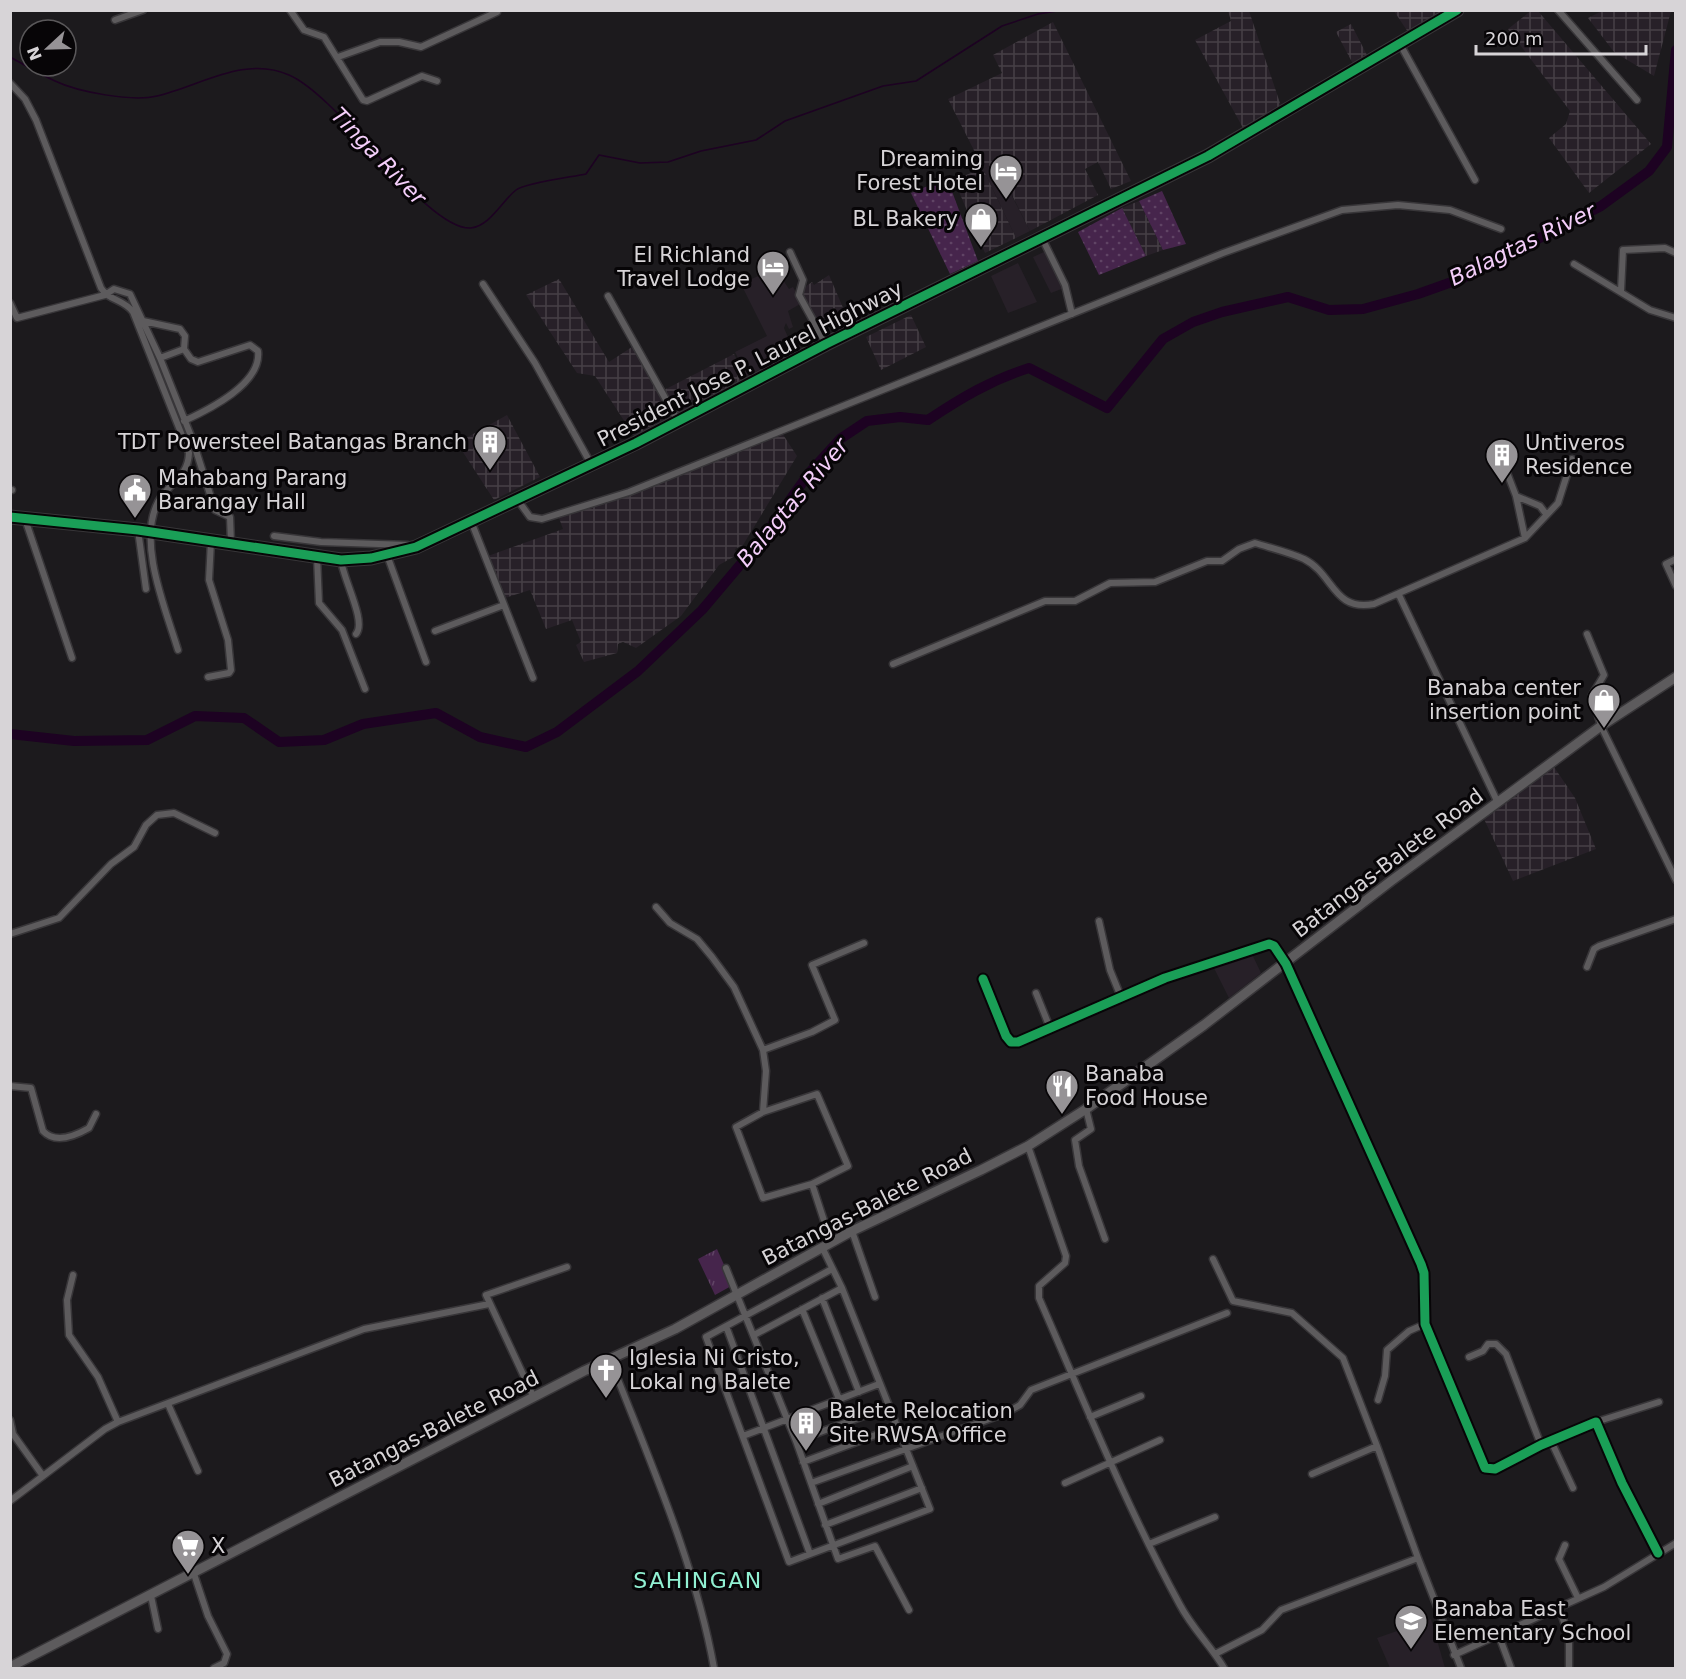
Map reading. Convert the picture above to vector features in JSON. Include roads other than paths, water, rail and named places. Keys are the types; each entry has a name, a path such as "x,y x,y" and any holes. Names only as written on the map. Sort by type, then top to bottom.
{"highway":[{"name":"President Jose P. Laurel Highway","path":"10,518 138,530 341,560 387,555 416,546 591,465 826,344 1208,156 1457,10"}],"main road":[{"name":"Batangas-Balete Road","path":"10,1667 610,1359 675,1329 827,1244 1028,1146 1086,1109 1286,964 1391,881 1601,726 1676,677"}],"street":[{"path":"116,21 143,10"},
{"path":"290,10 301,28 323,35 364,101 422,76 437,81"},
{"path":"1558,10 1637,100"},
{"path":"338,57 380,42 399,42 421,47 497,12"},
{"path":"1400,44 1475,180"},
{"path":"10,83 25,99 36,120 105,295 125,303 133,312 189,453 188,467 157,505 151,546 158,581 178,650"},
{"path":"517,499 526,514 542,519 629,492 1223,253 1342,210 1398,205 1450,210 1501,229"},
{"path":"1042,238 1065,285 1072,314"},
{"path":"1621,291 1623,250 1665,248 1676,253"},
{"path":"790,252 803,280 799,295 826,344"},
{"path":"1574,264 1650,310 1676,318"},
{"path":"483,284 535,363 591,465"},
{"path":"10,303 16,318 105,295 118,289 130,294 160,358 215,510 230,517 231,543"},
{"path":"608,296 678,421"},
{"path":"143,321 180,329 185,336 184,349 194,362 249,345 255,347 258,355 252,371 237,392 213,408 184,421"},
{"path":"160,358 184,349"},
{"path":"893,664 1045,601 1075,601 1110,583 1155,582 1207,561 1222,561 1239,549 1255,543 1304,560 1321,571 1337,594 1350,604 1364,606 1399,595 1525,538 1558,503 1572,459"},
{"path":"1506,470 1516,496 1525,538"},
{"path":"1516,496 1540,506 1546,514"},
{"path":"25,518 72,658"},
{"path":"471,521 533,678"},
{"path":"138,530 146,589"},
{"path":"274,536 321,542 416,546"},
{"path":"208,676 231,670 228,640 209,580 211,540"},
{"path":"387,555 426,662"},
{"path":"318,557 319,603 342,630 365,689"},
{"path":"341,560 345,582 361,619 361,627 356,634"},
{"path":"1676,560 1666,564 1676,586"},
{"path":"1399,595 1498,803"},
{"path":"435,631 504,605"},
{"path":"1587,634 1603,670 1604,679 1592,695 1601,726 1676,880"},
{"path":"10,934 59,918 111,864 134,847 146,825 158,815 174,813 215,833"},
{"path":"656,907 670,923 697,939 734,987 763,1050 766,1071 763,1112"},
{"path":"1587,967 1594,949 1599,946 1676,919"},
{"path":"1099,921 1110,970 1120,997"},
{"path":"763,1050 812,1032 835,1020 812,965 864,943"},
{"path":"983,979 1011,1042 1018,1042 1183,971 1269,944 1274,945 1286,964 1421,1264 1424,1272 1425,1324 1485,1468 1495,1469 1541,1444 1596,1422 1659,1402"},
{"path":"1036,993 1050,1028"},
{"path":"10,1086 24,1086 33,1091 43,1131 55,1138 67,1137 89,1128 96,1114"},
{"path":"817,1094 848,1166 812,1184 763,1198 736,1127 763,1112 817,1094"},
{"path":"1086,1109 1092,1129 1075,1140 1079,1166 1105,1239"},
{"path":"1028,1146 1066,1256 1065,1263 1037,1290 1110,1464 1149,1544 1189,1621 1224,1668"},
{"path":"812,1184 832,1269 842,1288 930,1509 789,1562 706,1337 832,1269"},
{"path":"852,1232 875,1297"},
{"path":"1213,1259 1233,1301 1298,1316 1343,1358 1454,1655 1461,1668"},
{"path":"534,1398 486,1295 567,1267"},
{"path":"726,1268 747,1315 796,1441 838,1559 875,1546 909,1610"},
{"path":"73,1275 67,1300 69,1335 98,1377 118,1422"},
{"path":"754,1335 842,1288"},
{"path":"822,1298 859,1392"},
{"path":"10,1501 105,1429 118,1422 364,1329 489,1304"},
{"path":"802,1310 839,1399"},
{"path":"811,1483 1006,1413 1020,1405 1031,1390 1227,1312"},
{"path":"1378,1400 1385,1376 1387,1350 1409,1331 1425,1324"},
{"path":"726,1326 810,1554"},
{"path":"1469,1357 1483,1351 1488,1344 1496,1344 1503,1351 1541,1444"},
{"path":"610,1359 677,1535 703,1614 714,1668"},
{"path":"743,1436 879,1384"},
{"path":"1090,1417 1141,1396"},
{"path":"168,1404 198,1471"},
{"path":"796,1441 888,1407"},
{"path":"10,1420 13,1434 44,1476"},
{"path":"1596,1422 1622,1483 1658,1553"},
{"path":"803,1462 897,1427"},
{"path":"1065,1483 1160,1440"},
{"path":"1551,1441 1573,1488"},
{"path":"1312,1474 1377,1446"},
{"path":"818,1504 913,1466"},
{"path":"825,1525 922,1488"},
{"path":"1149,1544 1215,1517"},
{"path":"1454,1655 1612,1582 1676,1543"},
{"path":"1565,1545 1559,1559 1578,1598"},
{"path":"1215,1654 1262,1630 1281,1610 1418,1558"},
{"path":"194,1574 208,1616 227,1654 224,1663 214,1668"},
{"path":"151,1596 158,1629"},
{"path":"1559,1606 1569,1636 1569,1668"},
{"path":"1499,1636 1511,1668"}],"waterway":[{"name":"Tinga River","path":"10,57 65,85 105,95 134,98 157,96 239,70 256,68 289,75 310,88 333,109 431,208 453,223 471,228 484,223 521,187 586,174 599,155 640,163 668,162 701,151 756,140 785,121 883,86 916,81 1002,26 1038,14 1064,10"},
{"name":"Balagtas River","path":"10,734 74,741 147,740 195,716 244,718 279,742 324,740 363,724 436,713 480,737 526,747 557,732 638,671 702,610 762,539 810,472 840,439 867,421 900,417 928,420 977,390 1029,368 1107,408 1163,339 1193,322 1222,312 1288,297 1329,310 1363,309 1418,294 1463,278 1601,206 1649,171 1667,147 1676,50"}],"place":[{"name":"Dreaming Forest Hotel","path":"1006,200"},
{"name":"BL Bakery","path":"981,248"},
{"name":"El Richland Travel Lodge","path":"773,296"},
{"name":"TDT Powersteel Batangas Branch","path":"490,471"},
{"name":"Untiveros Residence","path":"1502,484"},
{"name":"Mahabang Parang Barangay Hall","path":"135,519"},
{"name":"Banaba center insertion point","path":"1604,729"},
{"name":"Banaba Food House","path":"1062,1115"},
{"name":"Iglesia Ni Cristo, Lokal ng Balete","path":"606,1399"},
{"name":"Balete Relocation Site RWSA Office","path":"806,1452"},
{"name":"X","path":"188,1575"},
{"name":"Banaba East Elementary School","path":"1411,1650"}],"district":[{"name":"SAHINGAN","path":"698,1580"}]}
